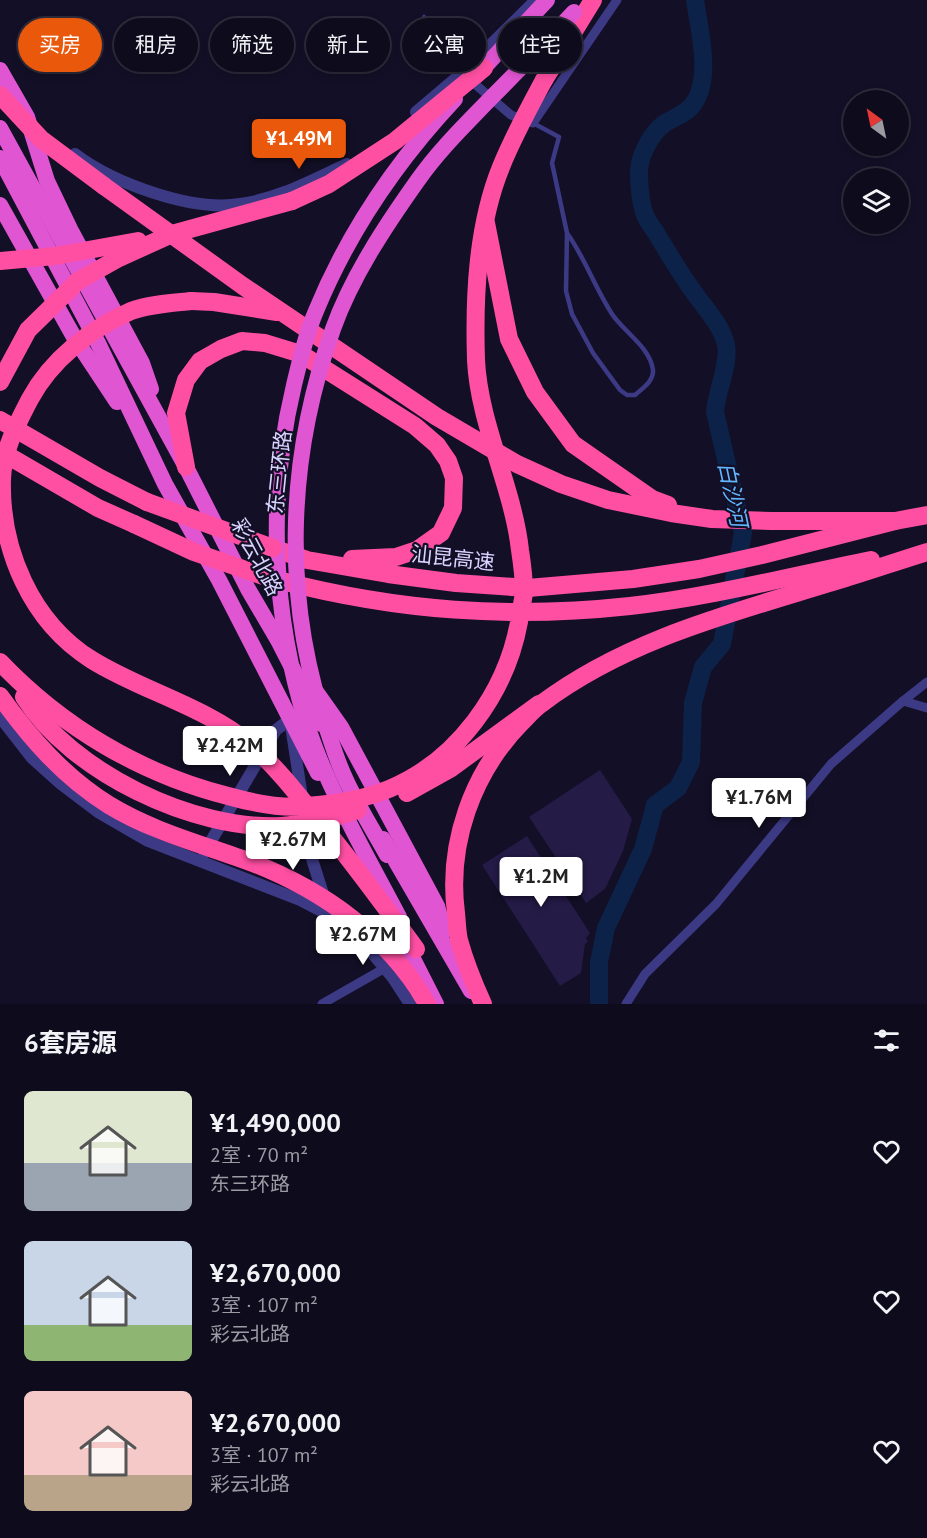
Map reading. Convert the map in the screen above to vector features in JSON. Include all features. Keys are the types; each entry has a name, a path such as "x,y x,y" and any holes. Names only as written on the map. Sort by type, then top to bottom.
{"highway":[{"name":"东三环路","path":"486,58 547,0"},
{"name":"东三环路","path":"467,1004 346,780 321,712 303,636 297,597 295,557 297,496 304,437 320,373 334,327 356,277 419,178 460,130 585,0"},
{"path":"0,662 46,706 82,732 140,765 199,789 252,802 297,807 345,803 390,789 416,775 444,755 471,726 505,673 514,645 524,594 520,547 492,440 476,364 479,271 486,224 501,167 525,116 544,80 593,0"},
{"path":"0,70 27,117 47,181 70,229 142,363 162,424"},
{"path":"0,261 55,256 172,234 292,201 329,184 403,136 472,72"},
{"name":"东三环路","path":"446,1004 330,783 308,726 288,651 281,602 276,550 277,488 284,426 300,360 315,313 339,260 404,158 473,72"},
{"path":"0,95 41,139 104,186 281,312 436,417 517,464 561,484 608,500 703,518 809,522 895,520"},
{"name":"彩云北路","path":"0,128 186,467 339,760 452,958 481,1004"},
{"path":"0,158 98,342 147,448 290,718 436,1004"},
{"path":"0,205 74,337 147,448"},
{"path":"486,224 509,339 535,392 573,444 652,499 703,518"},
{"path":"0,382 28,330 78,281 119,258 172,234"},
{"path":"281,312 214,302 191,301 163,304 133,311 114,321 88,336 57,361 35,389 11,435 2,477 2,507 7,541 17,571 34,603 71,646 95,662 199,713 248,743 271,763 346,853 416,949"},
{"path":"186,467 177,413 186,381 201,361 221,349 242,341 265,343 301,354 415,426 436,445 448,461 454,478 453,508 441,534 417,550 396,557 363,560 297,556"},
{"name":"汕昆高速","path":"0,420 100,478 147,502 273,549 334,564 444,582 528,588 633,579 699,569 895,520 927,515"},
{"path":"0,451 98,508 194,552 266,577 314,590 393,605 450,611 570,611 631,606 927,550"},
{"path":"0,657 26,701 48,727 86,761 110,777 171,807 208,818 280,826 315,821 370,806 412,791 450,768 539,704 594,671 658,639 771,599 849,577 927,550"},
{"path":"0,696 37,745 82,786 110,805 164,832 254,864 299,883 332,903 375,938 406,973 427,1004"},
{"path":"481,1004 459,939 454,874 458,841 470,803 496,753 539,704"}],"street":[{"path":"486,57 536,0"},
{"path":"27,117 80,158 108,176 140,188 196,203 238,205 285,193 350,162 397,128 462,73 511,115 533,123 617,0"},
{"path":"626,1004 645,974 716,904 831,764 927,682"},
{"path":"903,701 927,708"},
{"path":"0,717 32,758 98,812 148,841 281,892 332,916 372,953 410,1004"},
{"path":"290,718 312,860 332,916"},
{"path":"200,860 270,739 276,730 290,718"},
{"path":"281,892 300,886 307,877 312,860"},
{"path":"322,1004 385,968"}],"lane":[{"path":"533,123 559,137 552,163 567,233 566,291 572,314 593,352 620,390 635,395 652,379 650,359 612,314 579,249 567,233"}],"building":[{"path":"600,770 632,819 623,851 605,889 586,903 529,817"},
{"path":"527,836 590,933 586,938 588,942 585,944 581,973 560,986 482,865"}],"waterway":[{"name":"白沙河","path":"599,1004 599,962 606,928 643,849 655,805 678,788 691,762 693,703 703,667 722,644 743,533 715,412 725,369 727,352 724,338 718,325 686,281 648,221 642,204 640,187 640,164 651,138 665,123 688,110 699,92 703,53 695,0"}]}
